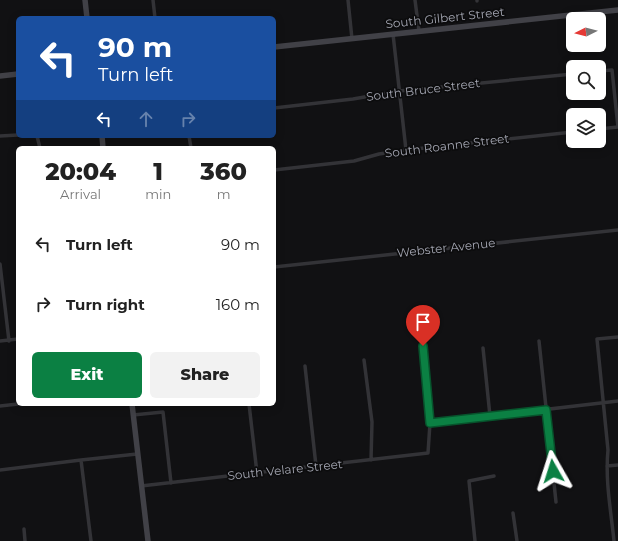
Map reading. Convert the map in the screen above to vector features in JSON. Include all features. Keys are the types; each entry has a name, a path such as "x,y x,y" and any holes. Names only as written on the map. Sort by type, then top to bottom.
{"street":[{"path":"85,0 87,16"},
{"path":"153,0 155,16"},
{"path":"348,0 352,39"},
{"path":"415,0 419,31"},
{"name":"South Gilbert Street","path":"276,47 618,10"},
{"path":"393,34 406,150"},
{"path":"606,70 612,70 618,127 606,128"},
{"path":"0,76 16,74"},
{"name":"South Bruce Street","path":"276,108 354,99 399,91 566,75"},
{"name":"South Roanne Street","path":"276,170 354,161 378,154 406,150 566,133"},
{"path":"0,136 16,134"},
{"name":"Webster Avenue","path":"276,267 618,230"},
{"path":"0,264 8,341"},
{"path":"422,331 430,423 618,401"},
{"path":"614,541 608,490 608,450 597,339 618,337"},
{"path":"0,341 16,340"},
{"path":"539,341 556,502"},
{"path":"483,348 490,416"},
{"path":"364,360 372,422 371,460"},
{"path":"305,366 316,466"},
{"path":"0,406 16,404"},
{"path":"132,406 148,541"},
{"path":"249,406 256,473"},
{"path":"133,415 163,412 171,483"},
{"name":"South Velare Street","path":"141,486 428,454 430,423"},
{"path":"0,470 138,454"},
{"path":"81,460 91,541"},
{"path":"607,466 618,464"},
{"path":"475,541 469,481 494,476"},
{"path":"513,513 517,541"},
{"path":"24,529 25,541"}],"route":[{"path":"423,346 430,423 546,410 553,471"}]}
